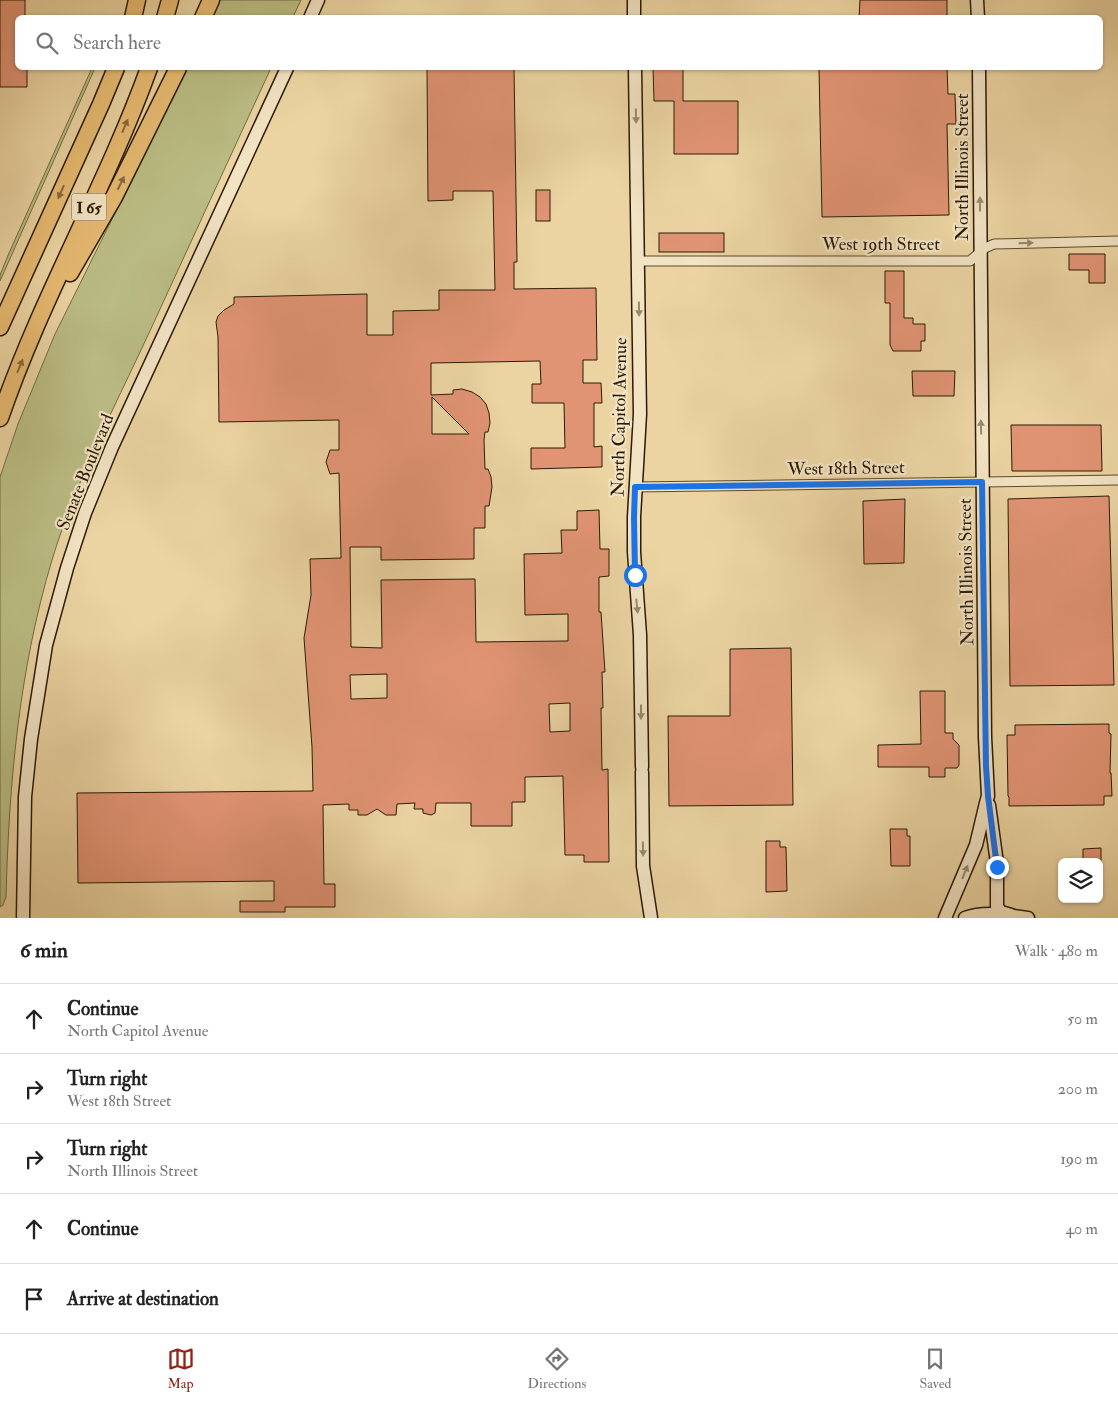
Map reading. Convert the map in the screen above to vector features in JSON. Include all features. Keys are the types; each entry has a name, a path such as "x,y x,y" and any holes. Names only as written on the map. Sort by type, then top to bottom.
{"highway":[{"path":"133,15 137,0"},
{"path":"166,15 170,0"},
{"path":"204,15 212,0"},
{"name":"I 65","path":"0,327 115,70"},
{"name":"I 65","path":"0,418 27,346 124,130 148,70"},
{"path":"27,346 114,197 177,70"}],"main road":[{"path":"311,15 318,0"},
{"path":"634,0 634,15"},
{"path":"978,0 978,15"},
{"name":"Senate Boulevard","path":"23,918 26,797 31,739 46,645 67,568 85,513 109,455 286,70"},
{"name":"North Capitol Avenue","path":"635,70 640,414 635,487 634,552 640,635 643,866 651,918"},
{"name":"North Illinois Street","path":"945,918 976,845 988,796 985,737 979,70"},
{"path":"988,796 997,863 997,907 1001,912 1028,918"},
{"path":"965,918 973,915 1011,915"}],"street":[{"name":"West 19th Street","path":"638,260 970,260 994,244 1118,241"},
{"name":"West 18th Street","path":"635,487 1118,480"}],"green space":[{"path":"220,0 301,0 294,15 213,15"},
{"path":"91,70 94,70 0,281 0,275"},
{"path":"186,70 270,70 96,445 72,502 52,560 31,643 24,685 13,769 6,897 3,905 0,907 0,477 18,424 55,334"}],"building":[{"path":"0,0 25,0 25,15 15,15 15,70 27,70 27,87 0,87"},
{"path":"860,0 947,0 947,15 859,15"},
{"path":"427,70 514,70 517,262 514,262 514,289 596,288 597,360 583,360 583,383 601,383 602,403 594,403 594,447 602,446 602,467 531,469 531,448 565,448 564,403 532,403 532,384 541,384 540,361 431,363 431,395 453,394 453,390 462,389 472,392 486,404 489,413 490,423 488,432 485,432 484,440 485,469 488,469 492,487 489,506 485,506 485,528 474,528 474,559 381,560 381,547 350,547 351,647 382,648 381,580 475,579 476,642 568,641 568,614 525,615 524,554 562,553 561,530 577,530 577,511 599,510 600,549 609,549 609,576 599,577 599,612 601,612 605,672 602,672 602,770 608,769 609,862 584,862 584,855 565,855 563,776 525,777 525,802 512,802 512,826 471,826 471,803 436,803 435,813 431,815 423,813 423,809 414,809 415,803 397,804 396,815 386,815 377,809 367,815 358,815 358,810 349,810 349,804 323,805 324,884 335,884 335,907 285,907 285,912 240,912 240,901 274,901 274,881 78,883 77,793 313,791 312,747 304,638 311,595 310,559 341,558 339,473 330,474 326,462 330,450 339,450 339,420 219,422 218,337 216,322 218,316 224,310 234,304 234,297 367,294 367,335 393,335 393,311 439,310 439,290 495,290 493,191 453,191 453,200 428,201","holes":["432,397 469,434 432,434","387,674 387,698 351,699 350,675","570,703 570,731 550,732 549,704"]},
{"path":"653,70 683,70 683,101 738,101 738,154 674,154 674,101 654,101"},
{"path":"819,70 947,70 948,94 955,94 956,124 947,124 949,215 822,217"},
{"path":"536,190 550,190 550,221 536,221"},
{"path":"659,233 724,233 724,252 659,252"},
{"path":"1069,254 1105,254 1105,283 1089,283 1089,270 1069,270"},
{"path":"885,271 904,271 904,318 913,318 913,324 925,324 925,341 921,341 921,351 893,351 890,345 890,303 885,303"},
{"path":"912,371 955,371 954,396 913,396"},
{"path":"1011,425 1101,425 1102,471 1012,471"},
{"path":"1109,496 1114,685 1010,686 1008,499"},
{"path":"905,499 904,563 864,564 863,501"},
{"path":"791,648 793,805 669,806 668,716 730,716 730,649"},
{"path":"920,691 945,691 945,733 953,733 953,739 959,745 959,765 957,768 945,768 945,777 929,777 929,767 878,767 878,745 921,744"},
{"path":"1109,724 1109,733 1111,734 1110,773 1112,796 1104,796 1104,805 1009,806 1007,735 1015,735 1015,725"},
{"path":"890,829 907,829 907,836 910,836 910,866 891,866"},
{"path":"766,841 780,841 780,847 786,847 787,891 766,892"},
{"path":"1101,848 1101,858 1083,858 1083,849"}],"route":[{"path":"635,575 635,487 982,482 986,766 997,867"}]}
